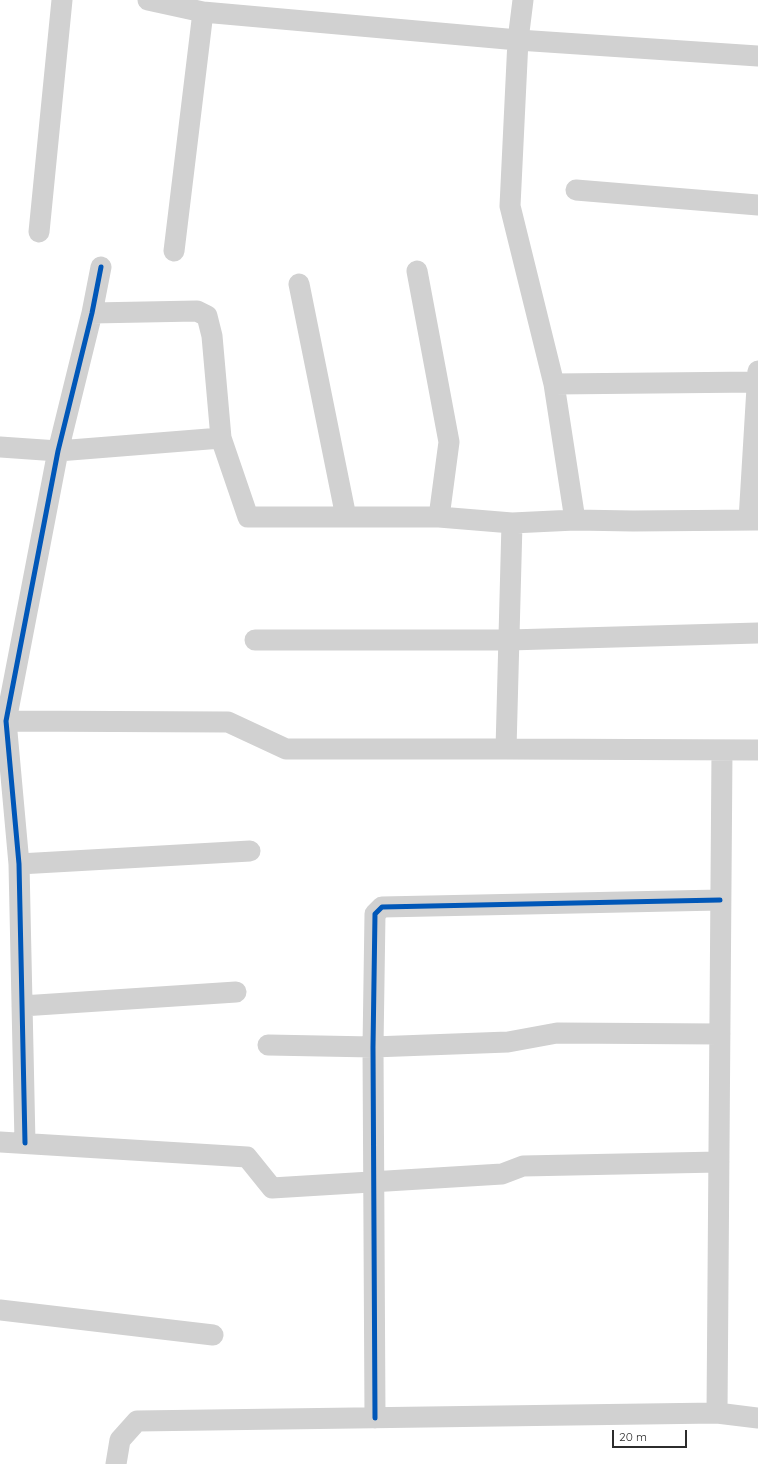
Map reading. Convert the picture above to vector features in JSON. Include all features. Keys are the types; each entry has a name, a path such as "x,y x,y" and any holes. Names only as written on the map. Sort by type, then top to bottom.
{"street":[{"path":"39,232 62,0"},
{"path":"148,0 203,12 518,40 758,56"},
{"path":"523,0 518,40 510,206 554,384 575,520"},
{"path":"174,251 203,12"},
{"path":"576,190 758,205"},
{"path":"25,1143 19,864 3,721 58,451 92,313 101,267"},
{"path":"417,271 449,442 439,517"},
{"path":"299,284 346,517"},
{"path":"92,313 197,311 207,316 212,336 221,438 248,517 439,517 512,523 575,520 754,520 758,377 554,384"},
{"path":"0,447 58,451 221,438"},
{"path":"506,748 512,523"},
{"path":"255,640 509,640 758,633"},
{"path":"3,721 228,722 286,749 506,748 758,750"},
{"path":"717,1413 722,750"},
{"path":"19,864 250,851"},
{"path":"375,1418 373,1047 375,914 382,907 720,900"},
{"path":"22,1006 236,992"},
{"path":"268,1045 373,1047 508,1042 558,1033 720,1034"},
{"path":"0,1142 247,1157 272,1188 374,1183 502,1174 523,1166 719,1162"},
{"path":"0,1310 213,1335"},
{"path":"116,1464 120,1440 137,1421 717,1413 758,1418"}],"cycle path":[{"path":"25,1143 19,864 6,721 58,451 92,313 101,267"},
{"path":"375,1418 373,1047 375,914 382,907 720,900"}]}
